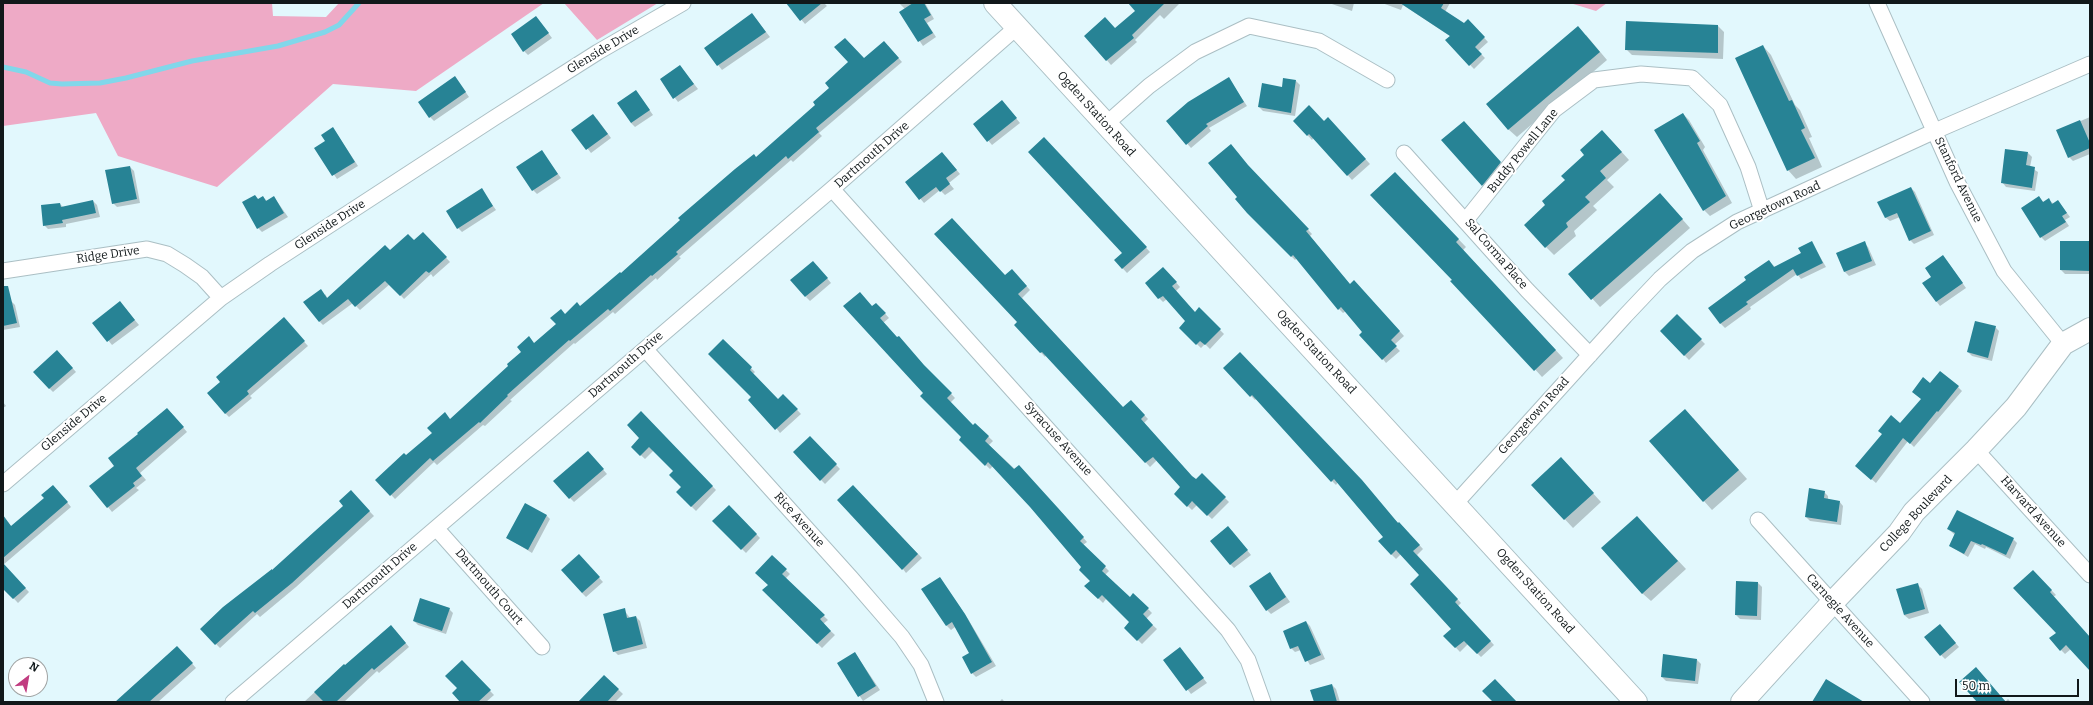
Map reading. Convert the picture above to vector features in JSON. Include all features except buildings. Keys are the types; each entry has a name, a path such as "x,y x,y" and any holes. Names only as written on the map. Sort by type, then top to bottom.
{"street":[{"name":"Glenside Drive","path":"3,484 221,298 270,264 494,118 598,52 683,3"},
{"name":"Ogden Station Road","path":"995,3 1105,125 1636,702"},
{"name":"Stanford Avenue","path":"1877,3 1957,182 2004,271 2063,344"},
{"path":"1105,125 1149,86 1195,52 1249,26 1319,41 1387,80"},
{"name":"Dartmouth Drive","path":"233,702 832,189 1016,27"},
{"name":"Georgetown Road","path":"1455,504 1660,279 1692,251 1737,222 1935,131 2090,64"},
{"name":"Buddy Powell Lane","path":"1466,220 1554,110 1594,80 1641,74 1692,78 1720,105 1748,167 1762,211"},
{"name":"Sal Corma Place","path":"1404,152 1528,290 1590,355"},
{"name":"Syracuse Avenue","path":"832,189 1228,630 1248,660 1262,702"},
{"name":"Ridge Drive","path":"3,271 147,249 167,254 185,265 202,277 221,298"},
{"name":"College Boulevard","path":"1742,702 1832,603 1899,533 1914,512 1976,450 2016,407 2063,344 2090,329"},
{"name":"Rice Avenue","path":"645,349 902,637 921,665 936,702"},
{"name":"Harvard Avenue","path":"1976,450 2090,575"},
{"name":"Carnegie Avenue","path":"1758,520 1922,702"},
{"name":"Dartmouth Court","path":"436,528 542,647"}],"shaded area":[{"path":"3,3 272,3 273,16 326,17 339,3 544,3 416,91 333,84 217,187 118,156 96,113 3,126"},
{"path":"564,3 658,3 597,40"},
{"path":"1570,3 1607,3 1596,11"}],"waterway":[{"path":"3,67 26,72 50,83 100,83 192,61 278,46 325,32 339,25 359,3"}]}
